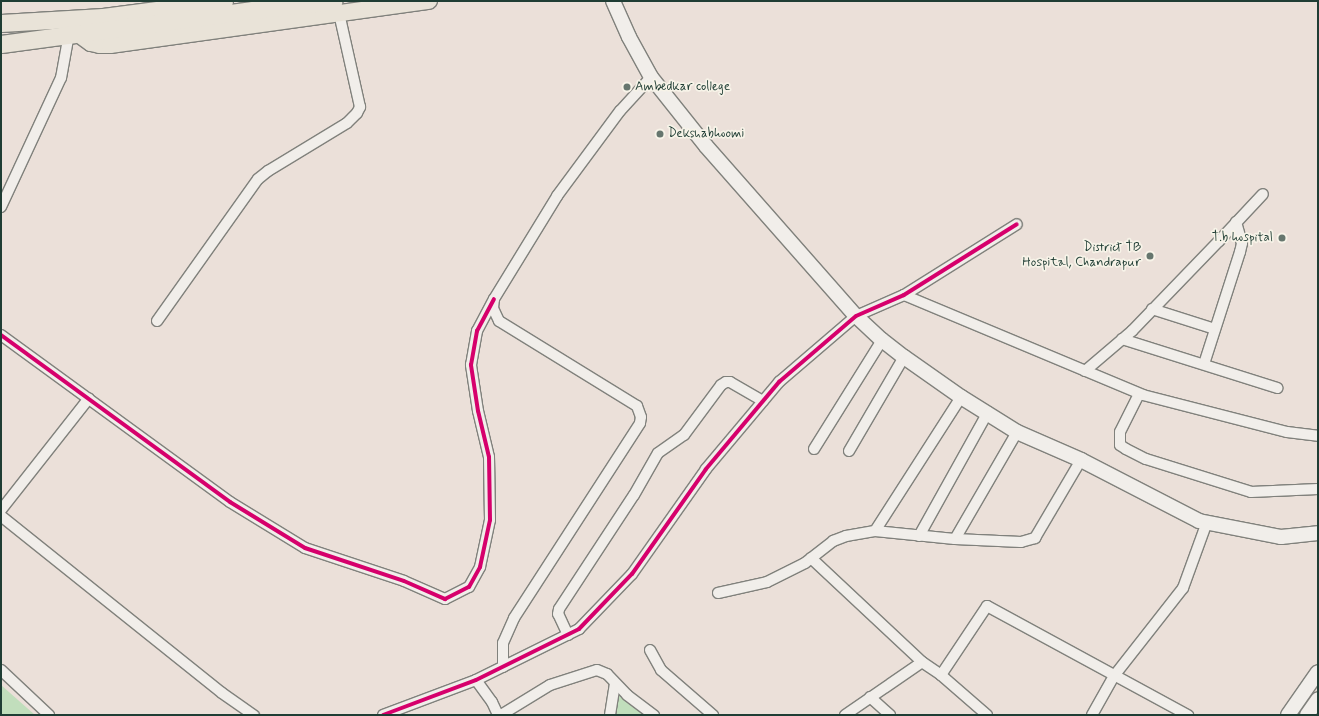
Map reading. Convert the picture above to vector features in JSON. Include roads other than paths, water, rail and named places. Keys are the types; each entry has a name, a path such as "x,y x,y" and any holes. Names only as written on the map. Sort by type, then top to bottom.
{"highway":[{"path":"1,23 103,17 224,1"},
{"path":"1,44 253,10 336,7"}],"main road":[{"path":"73,34 91,43 110,45 336,7 429,1"},
{"path":"613,1 629,37 651,77 706,146 856,316 904,358 961,397 988,412 1017,432 1081,460 1199,521 1281,537 1318,533"},
{"path":"1288,715 1318,672"},
{"path":"1307,715 1318,699"}],"street":[{"path":"157,321 258,179 268,171 347,123 360,107 336,7"},
{"path":"1,208 61,78 73,34"},
{"path":"1,335 230,502 305,548 404,582 445,599 469,587 480,567 490,520 489,457 478,411 471,366 477,331 494,299 557,196 620,111 651,77"},
{"path":"1085,371 1122,339 1263,194"},
{"path":"1204,364 1240,252 1242,242 1236,222"},
{"path":"383,715 476,680 579,629 632,574 706,468 779,382 856,316 904,295 1017,224"},
{"path":"904,295 1139,394 1287,432 1318,436"},
{"path":"494,299 493,308 499,321 637,406 642,417 640,423 514,618 503,643 502,667"},
{"path":"1152,309 1215,329"},
{"path":"1122,339 1277,388"},
{"path":"814,449 882,340"},
{"path":"849,451 904,358"},
{"path":"568,635 558,614 559,609 634,495 658,453 684,435 721,385 726,382 730,382 763,401"},
{"path":"1139,394 1120,432 1120,445 1126,449 1146,459 1251,492 1318,489"},
{"path":"876,531 961,397"},
{"path":"1,510 89,398"},
{"path":"919,536 988,412"},
{"path":"955,539 1017,432"},
{"path":"718,593 767,582 811,558 834,541 846,536 876,531 955,539 1021,542 1035,538 1081,460"},
{"path":"1,516 222,693 254,715"},
{"path":"1092,715 1114,676 1183,588 1207,522"},
{"path":"811,558 922,662 941,675 987,715"},
{"path":"941,675 986,606 1188,715"},
{"path":"650,650 661,670 713,715"},
{"path":"845,715 922,662"},
{"path":"1,670 49,715"},
{"path":"476,680 500,715 536,692 566,679 597,670 607,674 627,695 654,715"},
{"path":"610,715 615,683"},
{"path":"870,697 890,715"}],"place":[{"name":"Ambedkar college","path":"627,87"},
{"name":"Dekshabhoomi","path":"660,134"},
{"name":"T.b hospital","path":"1282,238"},
{"name":"District TB Hospital, Chandrapur","path":"1150,256"}]}
